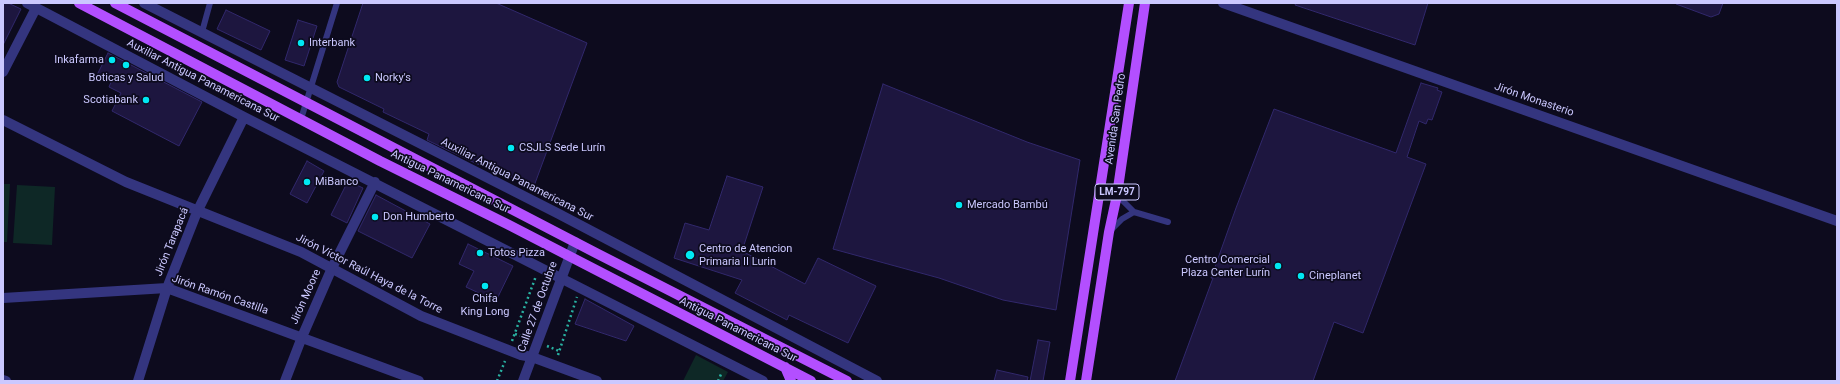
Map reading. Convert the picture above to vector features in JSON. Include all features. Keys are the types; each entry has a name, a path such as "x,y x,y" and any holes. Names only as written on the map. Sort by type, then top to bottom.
{"main road":[{"name":"Antigua Panamericana Sur","path":"79,3 301,119 811,381"},
{"name":"Antigua Panamericana Sur","path":"115,3 575,242 847,381"},
{"name":"Avenida San Pedro","path":"1070,381 1129,3"},
{"name":"Avenida San Pedro","path":"1086,381 1109,232 1117,195 1145,3"},
{"path":"785,367 791,381"}],"street":[{"name":"Auxiliar Antigua Panamericana Sur","path":"144,3 557,213 877,381"},
{"name":"Jirón Monasterio","path":"1223,3 1837,220"},
{"name":"Auxiliar Antigua Panamericana Sur","path":"31,5 244,117 375,182 540,267"},
{"path":"3,72 31,5"},
{"name":"Jirón Tarapacá","path":"138,381 167,288 197,212 244,117"},
{"name":"Jirón Víctor Raúl Haya de la Torre","path":"3,120 126,182 197,212 301,252 421,316 509,350 597,381"},
{"name":"Jirón Moore","path":"285,381 302,337 332,268 375,182"},
{"name":"Calle 27 de Octubre","path":"523,381 575,242"},
{"path":"540,267 763,381"},
{"name":"Jirón Ramón Castilla","path":"4,301 167,288 419,381"}],"lane":[{"path":"202,32 210,3"},
{"path":"301,119 337,3"},
{"path":"1117,195 1134,212 1168,222"},
{"path":"1109,232 1122,218 1134,212"}],"path":[{"path":"498,381 540,267"},
{"path":"554,365 580,288"}],"green space":[{"path":"3,184 10,184 7,242 3,242"},
{"path":"17,185 55,187 52,245 13,243"},
{"path":"696,355 728,372 723,381 683,381"}],"building":[{"path":"3,3 8,3 21,9 3,45"},
{"path":"363,3 496,3 587,43 534,186 475,163 427,140 429,134 383,112 384,109 339,87 337,82"},
{"path":"1296,3 1428,3 1415,45 1295,5"},
{"path":"1676,3 1723,3 1719,14 1711,17"},
{"path":"226,10 270,31 261,50 217,29"},
{"name":"Interbank","path":"298,20 317,26 304,66 285,60"},
{"path":"108,53 202,102 179,146 112,111 121,93 109,87 111,82 97,75"},
{"path":"1421,83 1438,88 1437,90 1442,92 1432,120 1428,119 1426,124 1419,121 1407,157 1426,164 1363,333 1334,322 1313,381 1175,381 1213,278 1211,278 1236,208 1274,109 1396,153"},
{"name":"Mercado Bambú","path":"883,84 1027,142 1080,160 1056,310 1003,300 939,278 833,249"},
{"name":"MiBanco","path":"307,161 324,171 307,203 290,194"},
{"path":"727,176 763,187 742,251 805,284 818,258 876,286 848,343 789,315 787,320 735,293 742,280 674,258 685,223 709,230"},
{"path":"348,181 363,188 347,223 331,215"},
{"path":"376,195 430,224 412,258 358,231"},
{"path":"468,244 513,266 496,301 466,287 474,271 459,264"},
{"path":"585,299 634,326 626,341 575,324"},
{"path":"1038,340 1050,342 1043,381 1030,381"},
{"path":"997,370 1028,377 1027,381 994,381"}],"place":[{"name":"Interbank","path":"301,43"},
{"name":"Inkafarma","path":"112,60"},
{"name":"Boticas y Salud","path":"126,65"},
{"name":"Norky's","path":"367,78"},
{"name":"Scotiabank","path":"146,100"},
{"name":"CSJLS Sede Lurín","path":"511,148"},
{"name":"MiBanco","path":"307,182"},
{"name":"Mercado Bambú","path":"959,205"},
{"name":"Don Humberto","path":"375,217"},
{"name":"Totos Pizza","path":"480,253"},
{"name":"Centro de Atencion Primaria II Lurin","path":"690,255"},
{"name":"Centro Comercial Plaza Center Lurín","path":"1278,266"},
{"name":"Cineplanet","path":"1301,276"},
{"name":"Chifa King Long","path":"485,286"}]}
